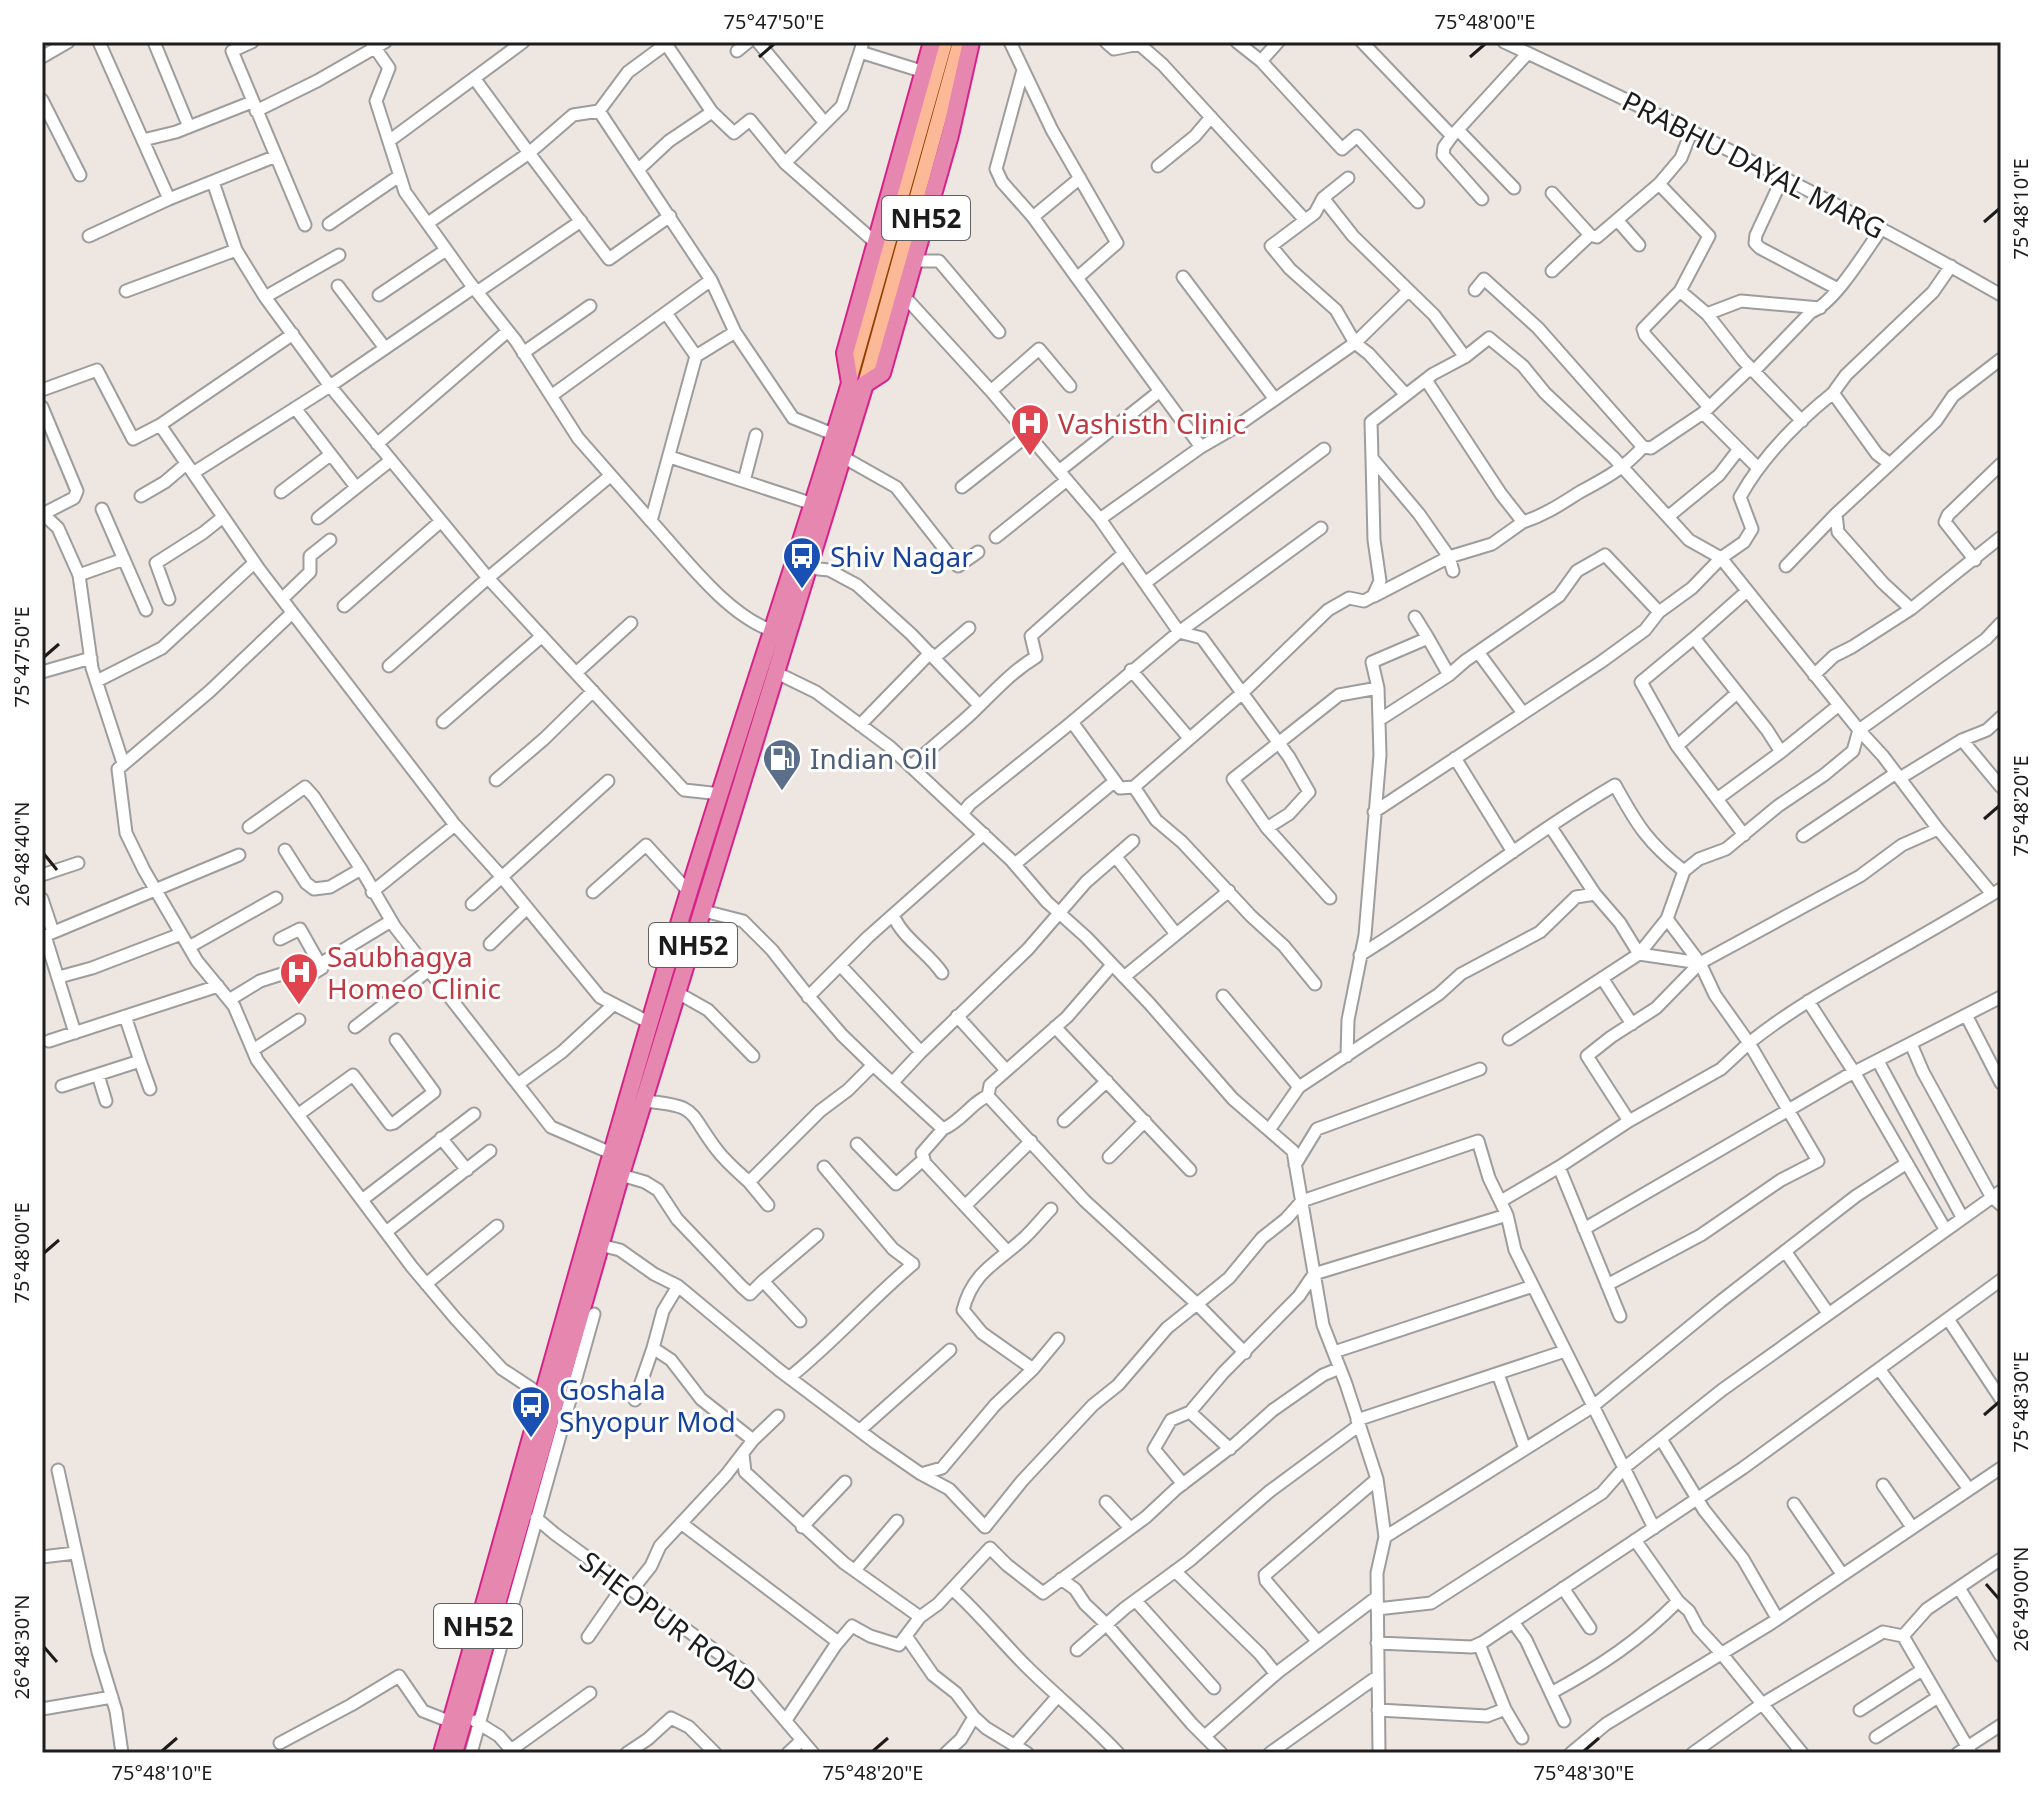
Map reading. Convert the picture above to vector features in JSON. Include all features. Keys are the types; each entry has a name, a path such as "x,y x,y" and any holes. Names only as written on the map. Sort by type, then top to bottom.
{"highway":[{"name":"NH52","path":"520,1503 843,457 858,381 845,353 932,42"},
{"name":"NH52","path":"454,1753 520,1503 543,1396 689,892 774,631 833,434 858,381 882,373 950,135 971,42"},
{"name":"NH52","path":"442,1753 465,1720"}],"main road":[{"path":"867,351 945,42"},
{"path":"858,381 960,42"}],"street":[{"path":"42,57 68,42"},
{"path":"99,42 169,199"},
{"path":"154,42 189,127"},
{"path":"252,42 232,51 305,225"},
{"path":"389,141 523,42"},
{"path":"737,51 748,42"},
{"path":"758,42 825,123"},
{"path":"1010,42 1052,130 1117,243 1077,278"},
{"path":"1106,42 1114,49 1140,43 1305,220"},
{"path":"1237,42 1261,61 1342,149 1357,136 1418,202"},
{"path":"1261,61 1278,42"},
{"path":"1362,42 1514,188"},
{"name":"PRABHU DAYAL MARG","path":"1504,42 1518,45 1528,53 1692,130 1882,228 2001,295"},
{"path":"428,223 529,153 573,115 599,111 628,72 667,43 712,112 734,133 750,120 785,163 876,243"},
{"path":"143,140 254,107 317,81 377,44 389,68 376,101 405,192 508,331 578,438 728,603 760,626 774,631"},
{"path":"785,163 842,106 862,47 918,70 923,76"},
{"path":"1482,199 1443,155 1444,147 1528,53"},
{"path":"1023,70 996,169 1002,182 1033,217 1201,447"},
{"path":"474,78 609,259 670,216"},
{"path":"42,100 80,175"},
{"path":"599,111 711,280 735,332 793,418 833,434"},
{"path":"639,169 669,141 712,112"},
{"path":"1158,166 1195,136 1211,117"},
{"path":"1552,193 1590,235 1597,237 1659,184 1681,158 1692,130"},
{"path":"89,236 169,199 276,156"},
{"path":"329,224 399,176"},
{"path":"1783,177 1755,243 1838,289"},
{"path":"1033,217 1080,178"},
{"path":"1348,178 1323,198 1315,213 1271,246 1290,269 1336,310 1355,343 1406,395"},
{"path":"213,182 236,250 265,297 330,386 488,578 684,790 721,794"},
{"path":"1659,184 1709,236"},
{"path":"1323,198 1353,236 1434,315 1465,357"},
{"path":"141,496 295,408 581,221"},
{"path":"1618,221 1639,245"},
{"path":"1716,222 1680,291 1643,329 1706,410 1758,468"},
{"path":"1475,290 1484,279 1504,296 1538,328 1643,447 1651,448 1706,410 1747,371 1754,371 1811,312 1820,308 1838,289 1882,228"},
{"path":"1552,271 1590,235"},
{"path":"126,291 236,250"},
{"path":"379,295 446,250"},
{"path":"265,297 339,255"},
{"path":"914,261 939,261 999,332"},
{"path":"1374,812 1645,630 1659,612 1692,588 1721,558 1744,542 1752,529 1740,497 1758,468 1833,393 1856,365 1933,292 1951,266"},
{"path":"1183,277 1274,398"},
{"path":"551,396 711,280"},
{"path":"338,286 385,348"},
{"path":"1100,519 1201,447 1336,358 1408,291"},
{"path":"1680,291 1707,314 1754,371 1802,421"},
{"path":"905,297 991,391 1100,519 1179,632 1202,638 1278,742 1309,792 1289,814 1267,828"},
{"path":"1707,314 1741,301 1820,308"},
{"path":"523,353 590,306"},
{"path":"666,313 696,356"},
{"path":"377,444 508,331"},
{"path":"651,521 696,356 735,332"},
{"path":"97,370 133,439 160,425 293,334"},
{"path":"1373,596 1380,581 1374,540 1371,422 1489,338 1523,366 1545,393 1623,468 1689,540 1721,558 1898,775 1938,829 1997,892 1779,1018 1721,1069 1629,1121 1501,1201"},
{"path":"991,391 1039,349 1070,386"},
{"path":"1786,566 1836,514 1936,421 1953,396 2001,359"},
{"path":"42,390 110,363"},
{"path":"1426,380 1523,522"},
{"path":"996,537 1160,391"},
{"path":"1833,393 1877,454 1890,464"},
{"path":"42,407 77,491 74,498 42,514 58,528 79,575 91,658 123,763"},
{"path":"295,408 356,487"},
{"path":"160,425 254,563 455,825 600,997 650,1023"},
{"path":"744,481 756,435"},
{"path":"962,487 1028,435"},
{"path":"1072,722 1120,788 1134,787 1241,694 1328,610 1349,598 1364,601 1449,557 1492,544 1523,522 1546,514 1623,468 1643,447"},
{"path":"1145,583 1324,449"},
{"path":"1669,516 1719,475 1739,449"},
{"path":"281,492 330,455"},
{"path":"670,457 813,504"},
{"path":"843,457 896,487 958,566 978,552"},
{"path":"1372,458 1419,514 1449,557 1453,571"},
{"path":"318,518 391,460"},
{"path":"1975,560 1945,522 1948,515 2001,464"},
{"path":"389,666 610,476"},
{"path":"102,509 146,610"},
{"path":"1836,514 1838,532 1883,583 1911,609"},
{"path":"169,599 156,563 223,517"},
{"path":"344,606 441,521"},
{"path":"962,814 970,804 1131,670 1321,528"},
{"path":"1814,675 1834,656 1896,621 2001,537"},
{"path":"282,599 310,572 310,556 330,540"},
{"path":"911,767 1013,671 1036,657 1031,636 1124,553"},
{"path":"1379,720 1449,675 1559,596 1577,571 1605,555 1659,612"},
{"path":"79,575 124,559"},
{"path":"97,681 162,648 254,563"},
{"path":"809,568 829,570 857,585 979,705"},
{"path":"1744,835 1677,746 1641,682 1747,591"},
{"path":"292,613 210,691 118,769 126,833 189,947 229,1000 257,1060 426,1284 502,1369 543,1396"},
{"path":"1415,617 1449,675"},
{"path":"576,673 631,623"},
{"path":"1509,1039 1639,954 1667,919 1684,871 1699,859 1726,849 1778,806 1824,775 1853,751 1859,730 1986,639 2001,623"},
{"path":"860,725 932,656 969,628"},
{"path":"443,722 542,636"},
{"path":"1347,1056 1348,1020 1365,935 1380,755 1378,688 1372,662 1428,638"},
{"path":"1694,638 1781,752"},
{"path":"1478,652 1523,713"},
{"path":"42,672 91,658"},
{"path":"1131,670 1189,738"},
{"path":"777,673 816,692 890,747 984,834 1124,977 1233,1099 1293,1151 1323,1325 1377,1479 1385,1537 1377,1573 1379,1753"},
{"path":"1330,898 1267,828 1233,779 1339,695 1378,688"},
{"path":"496,780 593,691"},
{"path":"1677,746 1737,693"},
{"path":"1717,799 1839,705"},
{"path":"1803,836 1898,775 1987,730 2001,717"},
{"path":"1962,740 2001,787"},
{"path":"1455,758 1513,852"},
{"path":"472,904 608,781"},
{"path":"1015,864 1115,781"},
{"path":"1360,955 1615,785 1638,828 1659,852 1684,871"},
{"path":"249,827 305,787 361,869 391,921 551,1127 611,1153"},
{"path":"1134,787 1156,820 1182,842 1251,916 1284,946 1315,984"},
{"path":"372,892 455,825"},
{"path":"1550,826 1639,954"},
{"path":"1629,1121 1587,1056 1656,1008 1700,963 1860,876 1902,845 1938,829"},
{"path":"808,997 893,915 984,834"},
{"path":"893,1082 1028,949 1086,882 1133,841"},
{"path":"593,892 646,845 689,892"},
{"path":"285,850 306,883 314,889 330,887 361,869"},
{"path":"47,935 239,855"},
{"path":"1116,857 1176,934"},
{"path":"42,875 78,863"},
{"path":"1124,977 1229,891"},
{"path":"1269,1130 1299,1087 1439,994 1461,974 1540,932 1576,897 1595,894"},
{"path":"189,947 276,898"},
{"path":"42,899 47,935 75,1033"},
{"path":"490,944 527,908"},
{"path":"704,911 743,921 772,950 808,997 873,1065 943,1129"},
{"path":"893,915 906,936 934,961 942,973"},
{"path":"1607,1285 1701,1235 1781,1180 1818,1161 1749,1043 1715,995 1700,963 1667,919"},
{"path":"320,964 391,921"},
{"path":"229,1000 260,981 288,972 299,982 322,968 300,929 280,939"},
{"path":"59,977 92,968 181,934"},
{"path":"1639,954 1700,963"},
{"path":"840,965 921,1052"},
{"path":"988,1096 990,1085 1055,1027 1112,965"},
{"path":"355,1027 429,970"},
{"path":"1602,978 1632,1024"},
{"path":"49,1041 218,986"},
{"path":"678,993 708,1010 753,1056"},
{"path":"1223,996 1299,1087"},
{"path":"1584,1229 1854,1072 2001,997"},
{"path":"1808,1001 1854,1072 1945,1229"},
{"path":"518,1084 562,1052 614,1004"},
{"path":"1966,1015 2001,1083"},
{"path":"125,1016 150,1089"},
{"path":"957,1016 1006,1070"},
{"path":"253,1050 299,1020"},
{"path":"1055,1027 1190,1170"},
{"path":"299,1114 353,1075 390,1124 394,1123 434,1092 396,1040"},
{"path":"1911,1044 1923,1072 2001,1205"},
{"path":"1989,1060 2001,1055"},
{"path":"62,1086 140,1061"},
{"path":"1878,1061 1962,1217"},
{"path":"749,1182 820,1111 848,1090 873,1065"},
{"path":"1295,1165 1317,1129 1480,1069"},
{"path":"98,1075 106,1101"},
{"path":"1064,1121 1107,1081"},
{"path":"988,1096 956,1123 943,1129 922,1153 924,1159 1007,1251"},
{"path":"988,1096 1085,1201 1197,1304 1245,1353"},
{"path":"644,1101 675,1104 695,1115 717,1151 768,1205"},
{"path":"362,1200 474,1114"},
{"path":"1109,1157 1145,1121"},
{"path":"441,1138 467,1170"},
{"path":"965,1206 1031,1141"},
{"path":"600,1245 620,1250 654,1274 678,1286 860,1430 921,1474 949,1489 985,1527 1022,1481 1093,1405 1118,1385 1167,1328 1229,1278 1262,1238 1302,1201 1478,1141 1489,1178 1507,1215 1515,1250 1654,1528"},
{"path":"857,1144 896,1184 924,1159"},
{"path":"386,1232 490,1151"},
{"path":"1385,1537 1592,1407 1856,1196 1907,1163"},
{"path":"790,1377 824,1348 882,1289 913,1264 886,1241 824,1167"},
{"path":"1559,1167 1620,1316"},
{"path":"621,1175 645,1182 658,1190 677,1219 750,1294 817,1235"},
{"path":"1205,1736 1276,1674 1377,1603 1431,1603 1602,1493 1624,1468 1722,1390 1996,1193"},
{"path":"1033,1369 982,1333 963,1310 968,1291 990,1263 1023,1239 1051,1209"},
{"path":"1183,1484 1154,1449 1171,1420 1190,1412 1299,1296 1314,1274 1507,1215"},
{"path":"426,1284 497,1226"},
{"path":"1785,1251 1828,1313"},
{"path":"1377,1643 1472,1647 1479,1644 1697,1499 2001,1280"},
{"path":"763,1281 800,1321"},
{"path":"635,1400 663,1311 678,1286"},
{"path":"1334,1352 1533,1286"},
{"path":"471,1753 465,1720 538,1520 594,1314"},
{"path":"1948,1319 2001,1399"},
{"path":"921,1474 942,1468 995,1405 1033,1369 1058,1339"},
{"path":"653,1348 671,1360 701,1399 753,1440"},
{"path":"860,1430 950,1350"},
{"path":"1077,1650 1357,1423 1565,1351"},
{"path":"786,1720 852,1626 870,1636 899,1645 920,1617 938,1604 990,1548 1043,1593 1230,1449 1284,1402 1323,1375 1340,1368"},
{"path":"1879,1369 1969,1489"},
{"path":"1498,1374 1525,1449"},
{"path":"1190,1412 1230,1449"},
{"path":"588,1637 628,1588 651,1566 660,1546 778,1416"},
{"path":"1661,1439 1697,1499 1743,1559 1777,1618"},
{"path":"743,1454 745,1472 802,1527 920,1617"},
{"path":"1571,1753 1606,1724 1777,1618 2001,1468"},
{"path":"58,1470 75,1553 112,1697 122,1753"},
{"path":"1318,1642 1266,1581 1265,1575 1377,1479"},
{"path":"802,1527 845,1482"},
{"path":"1883,1485 1912,1527"},
{"path":"1106,1502 1130,1528"},
{"name":"SHEOPUR ROAD","path":"520,1503 555,1534 743,1671 813,1753"},
{"path":"1794,1504 1842,1574"},
{"path":"855,1570 897,1521"},
{"path":"681,1523 838,1642"},
{"path":"1635,1540 1678,1601 1802,1753"},
{"path":"42,1557 75,1553"},
{"path":"1903,1636 1927,1609 2001,1559"},
{"path":"1175,1571 1260,1654 1276,1674"},
{"path":"1061,1579 1075,1589 1085,1604 1221,1753"},
{"path":"1563,1588 1590,1628"},
{"path":"1959,1588 1999,1648"},
{"path":"952,1589 1118,1753"},
{"path":"1136,1601 1214,1688"},
{"path":"1551,1693 1618,1654 1678,1601"},
{"path":"1513,1622 1526,1640 1564,1721"},
{"path":"1693,1753 1762,1704 1883,1632 1903,1636 1966,1751 2001,1725"},
{"path":"906,1636 933,1675 956,1693 974,1717 1027,1753"},
{"path":"1479,1644 1505,1709 1522,1738"},
{"path":"1860,1710 1922,1670"},
{"path":"280,1743 399,1676 423,1711 465,1720 499,1736 513,1751 590,1693"},
{"path":"1270,1753 1378,1676"},
{"path":"1014,1746 1058,1696"},
{"path":"42,1709 112,1697"},
{"path":"1876,1737 1938,1697"},
{"path":"1378,1710 1487,1716 1505,1709"},
{"path":"946,1753 961,1739 974,1717"},
{"path":"627,1753 671,1718 689,1727 715,1753"},
{"path":"788,1753 802,1740"}],"place":[{"name":"Vashisth Clinic","path":"1030,457"},
{"name":"Shiv Nagar","path":"802,590"},
{"name":"Indian Oil","path":"782,792"},
{"name":"Saubhagya Homeo Clinic","path":"299,1006"},
{"name":"Goshala Shyopur Mod","path":"531,1439"}]}
